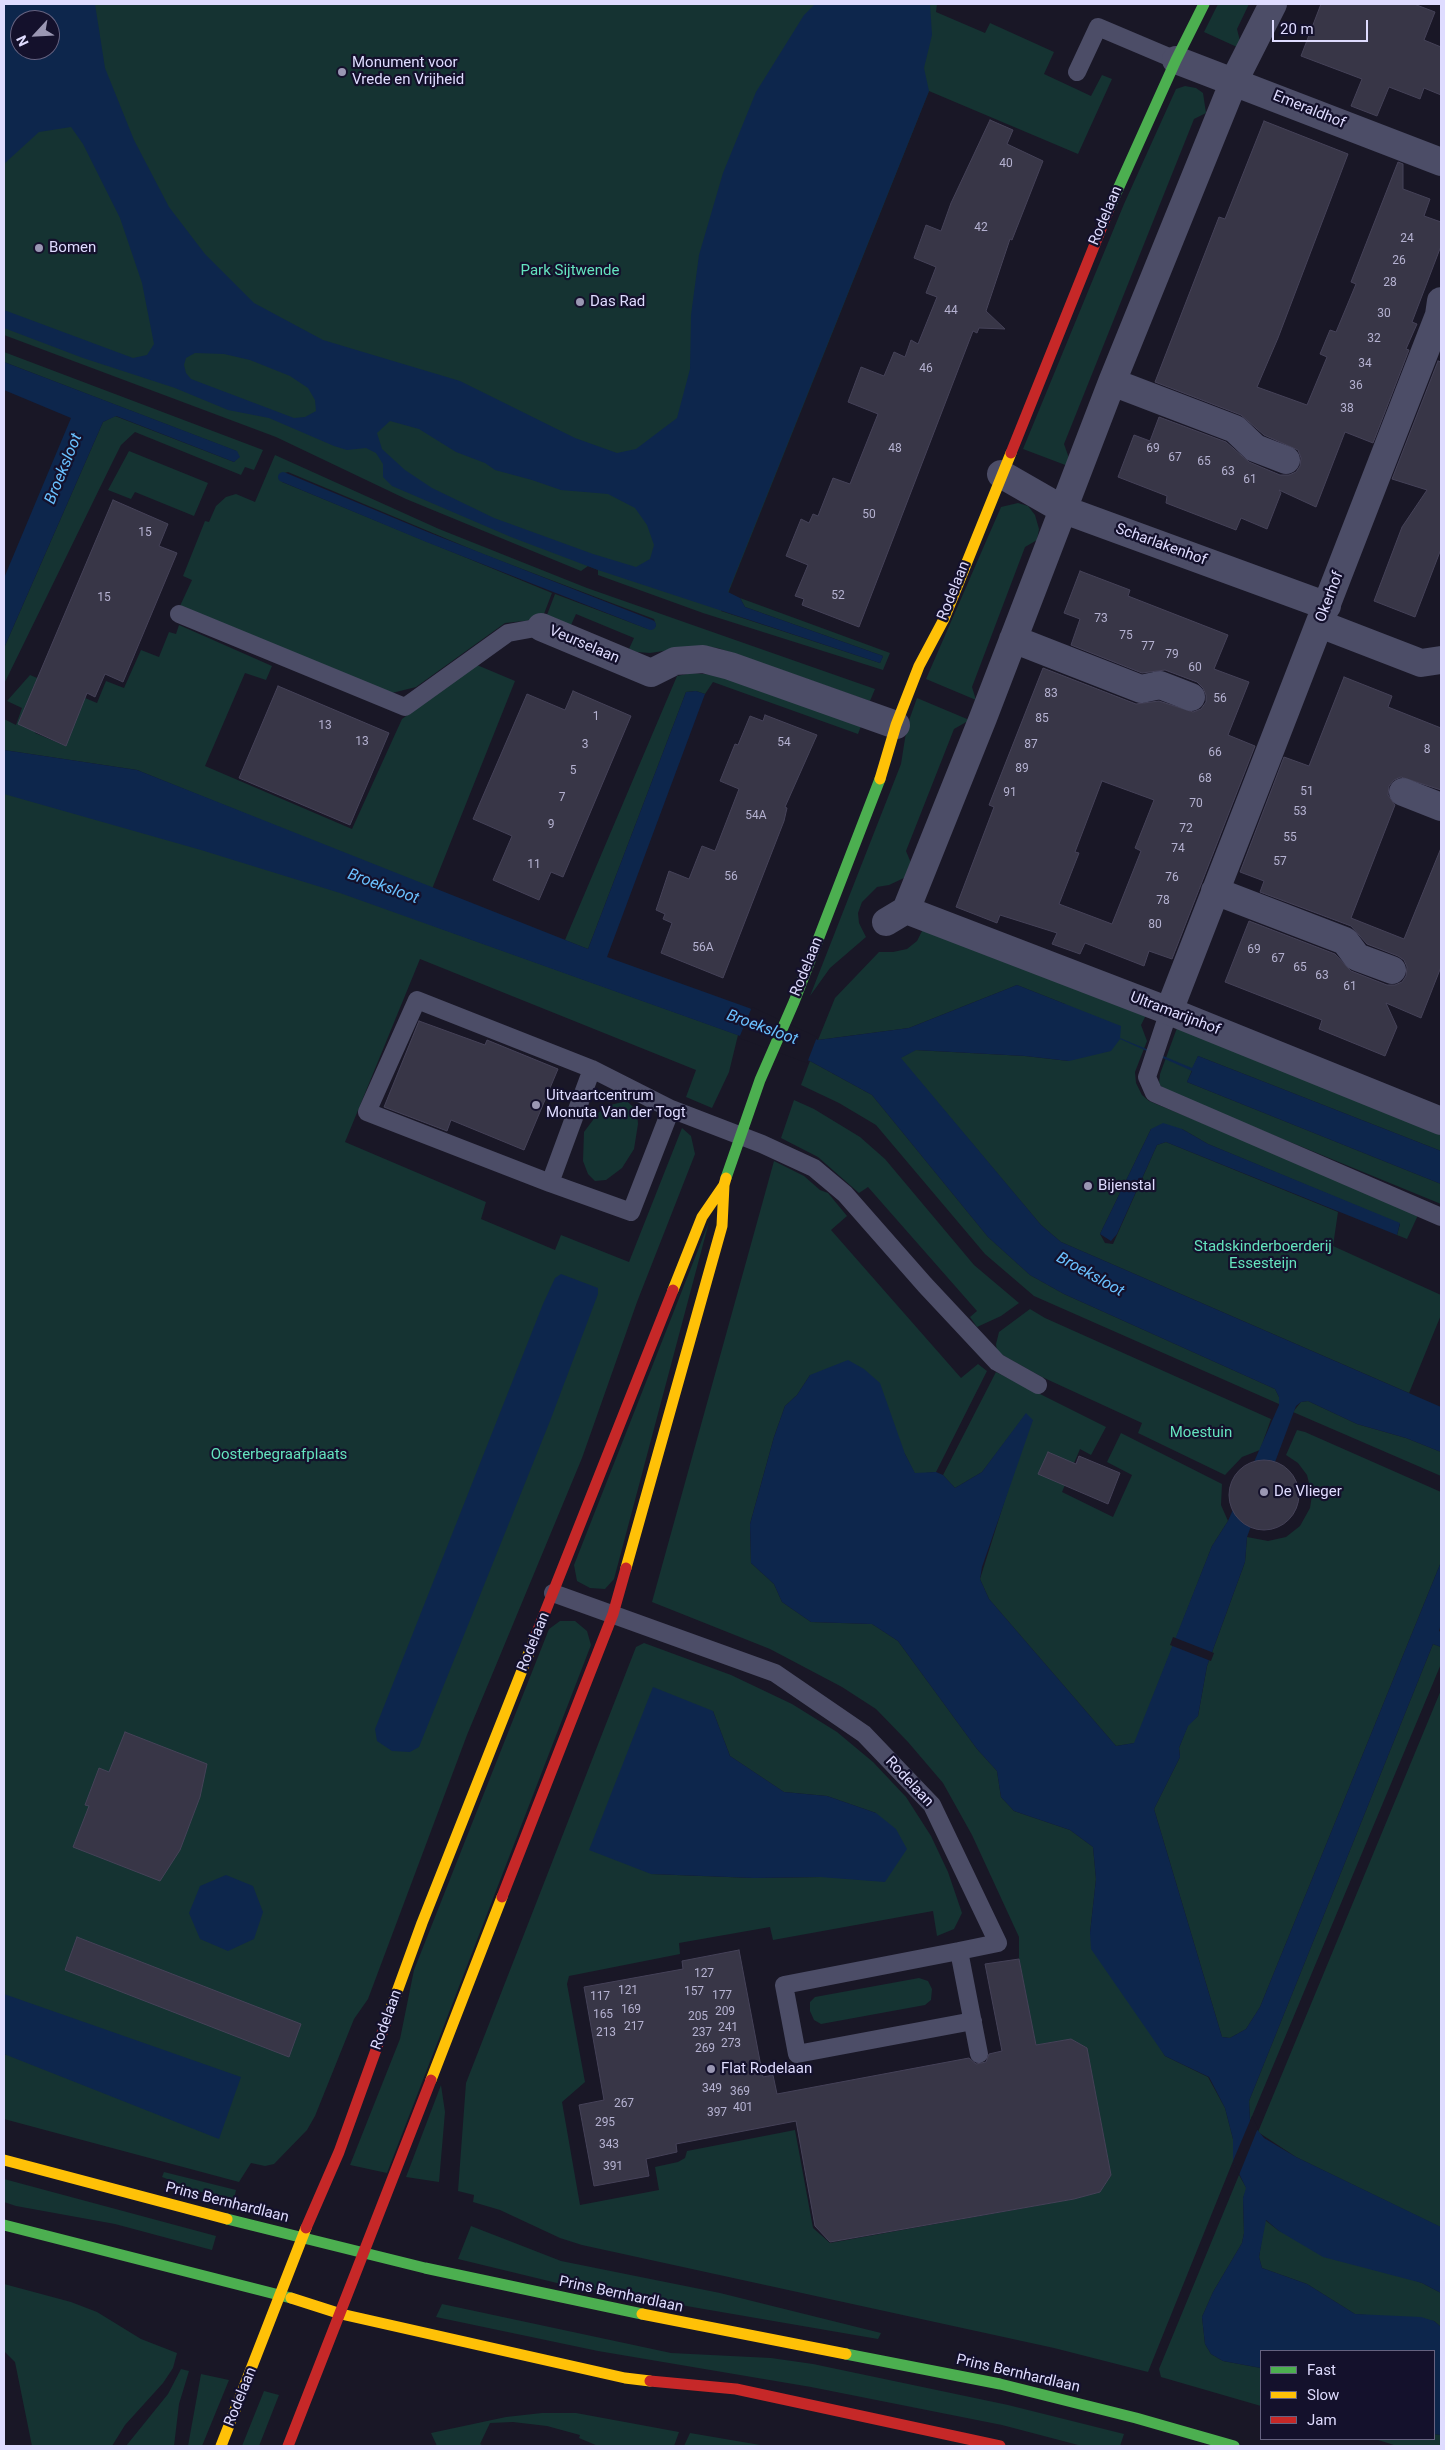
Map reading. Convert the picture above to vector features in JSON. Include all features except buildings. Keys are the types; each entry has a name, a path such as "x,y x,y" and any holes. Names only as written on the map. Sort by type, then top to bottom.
{"street":[{"name":"Rodelaan","path":"288,2446 613,1614 722,1226 724,1185 766,1066 794,1002 877,791 896,725 918,666 944,620 1111,204 1176,60 1204,4"},
{"path":"1191,697 1160,684 1141,689 1013,638 1112,382 1234,81 1273,4"},
{"name":"Emeraldhof","path":"1176,60 1441,162"},
{"name":"Okerhof","path":"1169,1011 1441,310"},
{"path":"1112,382 1234,429 1255,448 1286,460"},
{"name":"Scharlakenhof","path":"1001,474 1062,509 1323,615 1421,663 1441,660"},
{"name":"Veurselaan","path":"541,627 651,673 675,662 703,659 730,666 896,725"},
{"name":"Ultramarijnhof","path":"1013,638 896,916 1169,1011 1440,1117"},
{"path":"1403,792 1441,807"},
{"path":"1215,891 1345,941 1357,957 1392,970"},
{"name":"Rodelaan","path":"221,2446 303,2237 339,2152 422,1923 702,1217 724,1185"},
{"name":"Prins Bernhardlaan","path":"4,2160 255,2227 462,2276 731,2333 926,2368 1000,2384 1234,2446"},
{"path":"4,2225 281,2295 341,2314 625,2378 736,2389 1000,2446"}],"lane":[{"path":"1077,72 1098,27 1176,60"},
{"name":"Veurselaan","path":"179,614 405,707 508,633 541,627"},
{"path":"671,1109 631,1212 550,1183 368,1112 416,1000 592,1069 671,1109 762,1144 814,1168 845,1194 925,1285 997,1362 1038,1385"},
{"path":"1169,1011 1147,1077 1154,1093 1441,1217"},
{"path":"550,1183 592,1069"},
{"name":"Rodelaan","path":"553,1593 775,1673 864,1734 932,1805 998,1943 784,1985 797,2054 973,2021"},
{"path":"959,1951 980,2054"}],"green space":[{"name":"Park Sijtwende","path":"4,4 937,4 936,12 985,33 990,23 1054,52 1044,74 1091,96 1102,75 1112,79 1078,154 929,91 721,611 880,663 883,656 745,607 740,598 890,653 883,670 703,613 598,575 598,570 588,566 581,571 406,499 276,437 4,335"},
{"path":"1218,4 1249,4 1237,29 1240,41 1237,47 1204,32"},
{"path":"1185,86 1196,88 1203,93 1206,113 1194,119 1064,444 1070,461 1068,466 1023,449 1124,204 1176,89"},
{"path":"4,352 263,450 254,470 245,467 241,475 135,432 121,445 4,684 4,648 103,422 115,416 234,462 239,457 236,451 4,362"},
{"path":"129,451 208,483 194,516 135,492 131,499 108,490"},
{"path":"275,455 439,529 587,588 875,689 870,701 718,648 697,646 650,653 637,652 629,649 634,638 576,614 571,625 552,617 545,620 555,594 648,629 656,626 654,619 485,555 288,472 281,474 282,482 552,593 542,619 505,623 416,687 388,694 180,606 192,580 183,576 205,521 209,522 216,506 226,497 236,494 255,502"},
{"path":"1018,503 1028,506 1035,515 1039,529 1037,540 1025,547 972,687 976,700 926,679 1001,507"},
{"path":"179,625 272,666 266,680 245,673 205,766 352,829 402,719 477,665 515,681 432,889 137,770 4,750 4,719 16,725 22,708 7,701 30,675 97,703 106,681 124,688 141,650 159,657 169,632 176,634","holes":["44,712 66,746 35,733"]},
{"path":"692,673 716,675 861,726 858,734 713,682 705,694 696,691 686,692 588,949 565,940 677,676"},
{"path":"917,698 968,721 954,729 906,851 911,863 908,873 904,878 889,885 877,887 862,902 858,913 859,923 866,937 830,968 810,996 901,764 907,726"},
{"name":"Oosterbegraafplaats","path":"4,782 436,919 434,926 738,1035 729,1072 712,1108 686,1097 696,1070 420,959 345,1142 486,1202 481,1219 555,1250 561,1235 629,1262 682,1128 691,1136 695,1154 637,1302 582,1458 467,1735 368,1999 354,2019 315,2116 307,2130 274,2164 265,2166 251,2163 239,2182 4,2119 4,2054 6,2055 4,2035"},
{"name":"Stadskinderboerderij Essesteijn","path":"923,929 1146,1015 1141,1025 1147,1041 1135,1072 1136,1083 1142,1095 1149,1101 1419,1213 1407,1239 1397,1235 1400,1224 1208,1144 1182,1129 1151,1129 1100,1234 1105,1243 1113,1244 1157,1145 1166,1142 1338,1212 1333,1246 1441,1295 1441,1315 1409,1393 1061,1242 1041,1225 900,1058 915,1050 1025,1056 1069,1061 1065,1004 1017,985 909,1028 818,1040 835,998 879,952 907,949 917,941"},
{"path":"1177,1028 1441,1134 1441,1151 1198,1056 1187,1082 1441,1184 1441,1204 1166,1091 1159,1084 1160,1074"},
{"path":"810,1061 872,1095 988,1237 1030,1275 1064,1294 1275,1389 1279,1397 1279,1404 1034,1296 985,1254 876,1125 839,1103 801,1085"},
{"path":"794,1100 814,1109 860,1137 885,1159 974,1265 1019,1303 1001,1316 977,1327 970,1317 977,1311 868,1187 859,1193 818,1157 781,1138"},
{"path":"627,1101 637,1111 638,1124 634,1149 622,1168 606,1180 595,1181 588,1174 583,1161 584,1132 599,1112 610,1105"},
{"path":"774,1161 804,1176 820,1190 828,1193 847,1216 831,1230 961,1378 978,1364 987,1371 936,1472 915,1474 905,1454 810,1375 797,1395 785,1406 774,1437 750,1524 751,1563 774,1584 782,1602 811,1622 872,1624 898,1641 977,1749 997,1771 1001,1797 1014,1811 1070,1830 1093,1847 1096,1879 1090,1933 1165,2056 1208,2077 1225,2108 1233,2139 1233,2161 1148,2372 1054,2348 582,2245 560,2238 500,2210 473,2202 474,2195 458,2191 466,2083 636,1647 644,1643 731,1675 792,1704 837,1732 873,1762 906,1797 931,1836 948,1872 962,1913 954,1929 937,1936 933,1911 773,1940 770,1927 679,1943 680,1954 569,1976 567,1984 585,2082 562,2102 580,2205 659,2190 655,2167 678,2162 685,2158 687,2151 795,2130 813,2228 830,2243 1074,2199 1100,2192 1111,2175 1087,2048 1071,2039 1036,2045 1019,1959 1019,1937 972,1835 943,1783 908,1742 876,1709 842,1687 770,1649 652,1602","holes":["713,1711 730,1756 784,1792 827,1796 876,1813 820,1877 754,1878 651,1874"]},
{"path":"709,1222 614,1579 605,1589 590,1588 577,1581 574,1565"},
{"name":"Moestuin","path":"1030,1309 1045,1318 1271,1419 1260,1450 1242,1457 1225,1475 1138,1433 1142,1423 1042,1377 997,1352 996,1344 999,1332"},
{"path":"996,1372 1106,1427 1091,1455 1080,1449 1062,1492 1113,1517 1132,1475 1107,1462 1121,1433 1222,1484 1221,1505 1228,1521 1212,1546 1135,1743 1116,1746 989,1599 980,1579 1007,1493 1026,1414 982,1472 955,1488 943,1475"},
{"path":"1308,1401 1357,1424 1406,1438 1441,1452 1441,1476 1293,1412 1301,1402"},
{"path":"1297,1430 1441,1492 1441,1562 1260,2007 1246,2029 1230,2038 1222,2037 1154,1809 1180,1757 1179,1748 1188,1725 1198,1716 1207,1666 1245,1562 1247,1537 1268,1541 1286,1537 1300,1526 1310,1508 1312,1495 1307,1475 1298,1463 1286,1455"},
{"path":"560,1621 575,1621 587,1631 591,1645 387,2173 350,2165 400,2039 414,1970 549,1629"},
{"path":"1433,1644 1441,1647 1441,1664 1250,2121 1249,2101"},
{"path":"1441,1690 1440,2227 1296,2157 1258,2132"},
{"path":"919,1978 928,1981 932,1989 931,2000 925,2005 821,2024 814,2020 810,2011 810,2002 815,1997"},
{"path":"441,2085 445,2112 439,2182 406,2177"},
{"path":"164,2172 236,2190 233,2204 162,2177"},
{"path":"1239,2175 1247,2189 1243,2198 1244,2233 1242,2243 1213,2292 1202,2317 1205,2344 1211,2354 1223,2361 1260,2368 1260,2406 1161,2377 1159,2369"},
{"path":"4,2179 216,2236 212,2250 115,2224 16,2206 4,2202"},
{"path":"1265,2220 1279,2231 1422,2283 1441,2293 1441,2327 1434,2321 1355,2314 1307,2284 1262,2268 1259,2257"},
{"path":"471,2226 561,2261 720,2293 881,2333 878,2339 669,2303 557,2283 458,2259"},
{"path":"4,2284 71,2302 97,2312 141,2339 177,2353 173,2368 163,2383 125,2425 112,2446 32,2446 15,2362 4,2351"},
{"path":"442,2304 671,2353 771,2358 813,2364 1008,2405 1124,2434 1120,2446 1082,2446 1002,2425 811,2387 598,2351 436,2317"},
{"path":"181,2369 189,2371 179,2404 174,2446 126,2446 168,2394"},
{"path":"201,2374 229,2380 202,2446 188,2446"},
{"path":"264,2391 279,2395 259,2446 242,2446"},
{"path":"542,2413 576,2413 679,2432 674,2446 598,2446 579,2438 580,2435 547,2426 513,2422 490,2423 480,2444 484,2446 437,2446 431,2433 506,2417"},
{"path":"690,2433 766,2446 684,2446"},
{"path":"1435,2434 1441,2435 1441,2446 1397,2446 1378,2440 1435,2440"}],"water":[{"path":"4,4 95,4 105,68 134,140 169,207 205,254 254,303 323,340 460,381 575,438 617,453 636,449 677,418 690,369 691,315 699,255 723,173 756,92 804,15 815,4 930,4 932,35 924,68 929,91 728,592 740,598 745,607 883,656 880,663 598,570 511,537 392,486 383,477 383,464 376,453 366,448 347,450 334,446 269,418 228,410 175,388 83,358 4,328 4,310 133,358 147,355 154,344 142,283 120,218 83,144 71,127 39,132 4,164","holes":["195,353 224,354 250,360 290,376 308,388 315,400 316,411 305,417 294,418 191,379 186,373 184,365 186,358","390,421 419,429 456,452 485,463 495,470 561,490 608,494 635,508 647,525 654,545 650,559 636,567 593,554 494,518 432,488 405,470 382,449 377,433"]},
{"name":"Broeksloot","path":"4,362 237,451 240,457 234,462 116,416 103,422 4,648 4,578 71,418 4,390"},
{"name":"Broeksloot","path":"696,691 705,694 607,957 749,1008 818,1040 909,1028 1017,985 1121,1026 1120,1038 1192,1068 1198,1056 1441,1151 1441,1184 1187,1082 1192,1071 1120,1039 1111,1051 1069,1061 1025,1056 916,1050 901,1058 1041,1225 1061,1242 1441,1407 1441,1452 1406,1438 1357,1424 1308,1401 1301,1402 1296,1406 1247,1537 1245,1562 1207,1666 1198,1716 1188,1726 1179,1748 1180,1757 1154,1809 1222,2037 1230,2038 1246,2029 1260,2007 1441,1562 1441,1624 1439,1631 1441,1632 1441,1647 1433,1644 1249,2101 1250,2121 1264,2138 1296,2157 1441,2227 1441,2293 1422,2283 1323,2257 1279,2231 1266,2220 1259,2257 1262,2268 1307,2284 1355,2314 1421,2317 1434,2321 1441,2327 1441,2435 1435,2434 1435,2350 1260,2350 1260,2368 1223,2361 1211,2354 1205,2344 1202,2317 1213,2292 1242,2243 1244,2233 1243,2198 1246,2188 1233,2161 1233,2139 1225,2108 1209,2077 1165,2056 1091,1949 1090,1933 1096,1879 1093,1847 1070,1830 1014,1811 1001,1797 997,1771 977,1749 898,1641 872,1624 811,1622 782,1602 774,1584 751,1563 750,1524 774,1437 785,1406 797,1395 810,1375 848,1360 864,1369 880,1383 905,1454 915,1473 936,1472 943,1475 955,1488 982,1472 1026,1413 1033,1420 982,1567 980,1579 989,1599 1116,1746 1134,1743 1212,1546 1228,1521 1279,1405 1279,1397 1275,1389 1064,1294 1030,1275 988,1237 872,1095 810,1061 340,893 201,850 4,794 4,750 137,770 588,949 686,692"},
{"path":"1163,1123 1182,1129 1208,1144 1400,1223 1397,1235 1166,1142 1157,1145 1117,1234 1111,1241 1100,1234 1151,1129"},
{"path":"561,1274 598,1288 598,1294 550,1421 419,1747 410,1752 392,1751 377,1741 375,1729 543,1304 555,1278"},
{"path":"653,1687 713,1711 730,1756 784,1792 827,1796 876,1813 896,1829 907,1849 885,1882 820,1877 754,1878 651,1874 589,1850"},
{"path":"226,1875 253,1886 263,1912 254,1939 228,1951 200,1939 189,1913 200,1886"},
{"path":"4,1994 241,2077 219,2139 4,2054"}],"pier":[{"path":"752,1007 817,1037 807,1063 739,1038"},
{"path":"1173,1637 1214,1653 1211,1661 1170,1645"},
{"path":"1252,2116 1258,2128 1239,2175 1233,2161"}],"waterway":[{"path":"283,477 427,537 651,625"}],"traffic: fast":[{"path":"1109,209 1176,60 1204,4"},
{"path":"726,1178 760,1080 794,1002 880,779"},
{"path":"227,2219 425,2268 642,2314"},
{"path":"4,2225 291,2298"},
{"path":"846,2354 1000,2384 1136,2418 1234,2446"}],"traffic: slow":[{"path":"880,779 896,725 919,666 944,619 1011,453"},
{"path":"626,1568 722,1226 726,1178"},
{"path":"673,1290 702,1217 724,1185"},
{"path":"390,2011 422,1923 536,1635"},
{"path":"431,2080 502,1897"},
{"path":"4,2160 227,2219"},
{"path":"221,2446 306,2228"},
{"path":"291,2298 341,2314 625,2378 650,2381"},
{"path":"642,2314 846,2354"}],"traffic: jam":[{"path":"1011,453 1109,209"},
{"path":"536,1635 673,1290"},
{"path":"502,1897 613,1614 626,1568"},
{"path":"306,2228 339,2152 390,2011"},
{"path":"288,2446 431,2080"},
{"path":"650,2381 736,2389 1000,2446"}],"place":[{"name":"Monument voor Vrede en Vrijheid","path":"342,72"},
{"name":"Bomen","path":"39,248"},
{"name":"Das Rad","path":"580,302"},
{"name":"Uitvaartcentrum Monuta Van der Togt","path":"536,1105"},
{"name":"Bijenstal","path":"1088,1186"},
{"name":"De Vlieger","path":"1264,1492"},
{"name":"Flat Rodelaan","path":"711,2069"}]}
